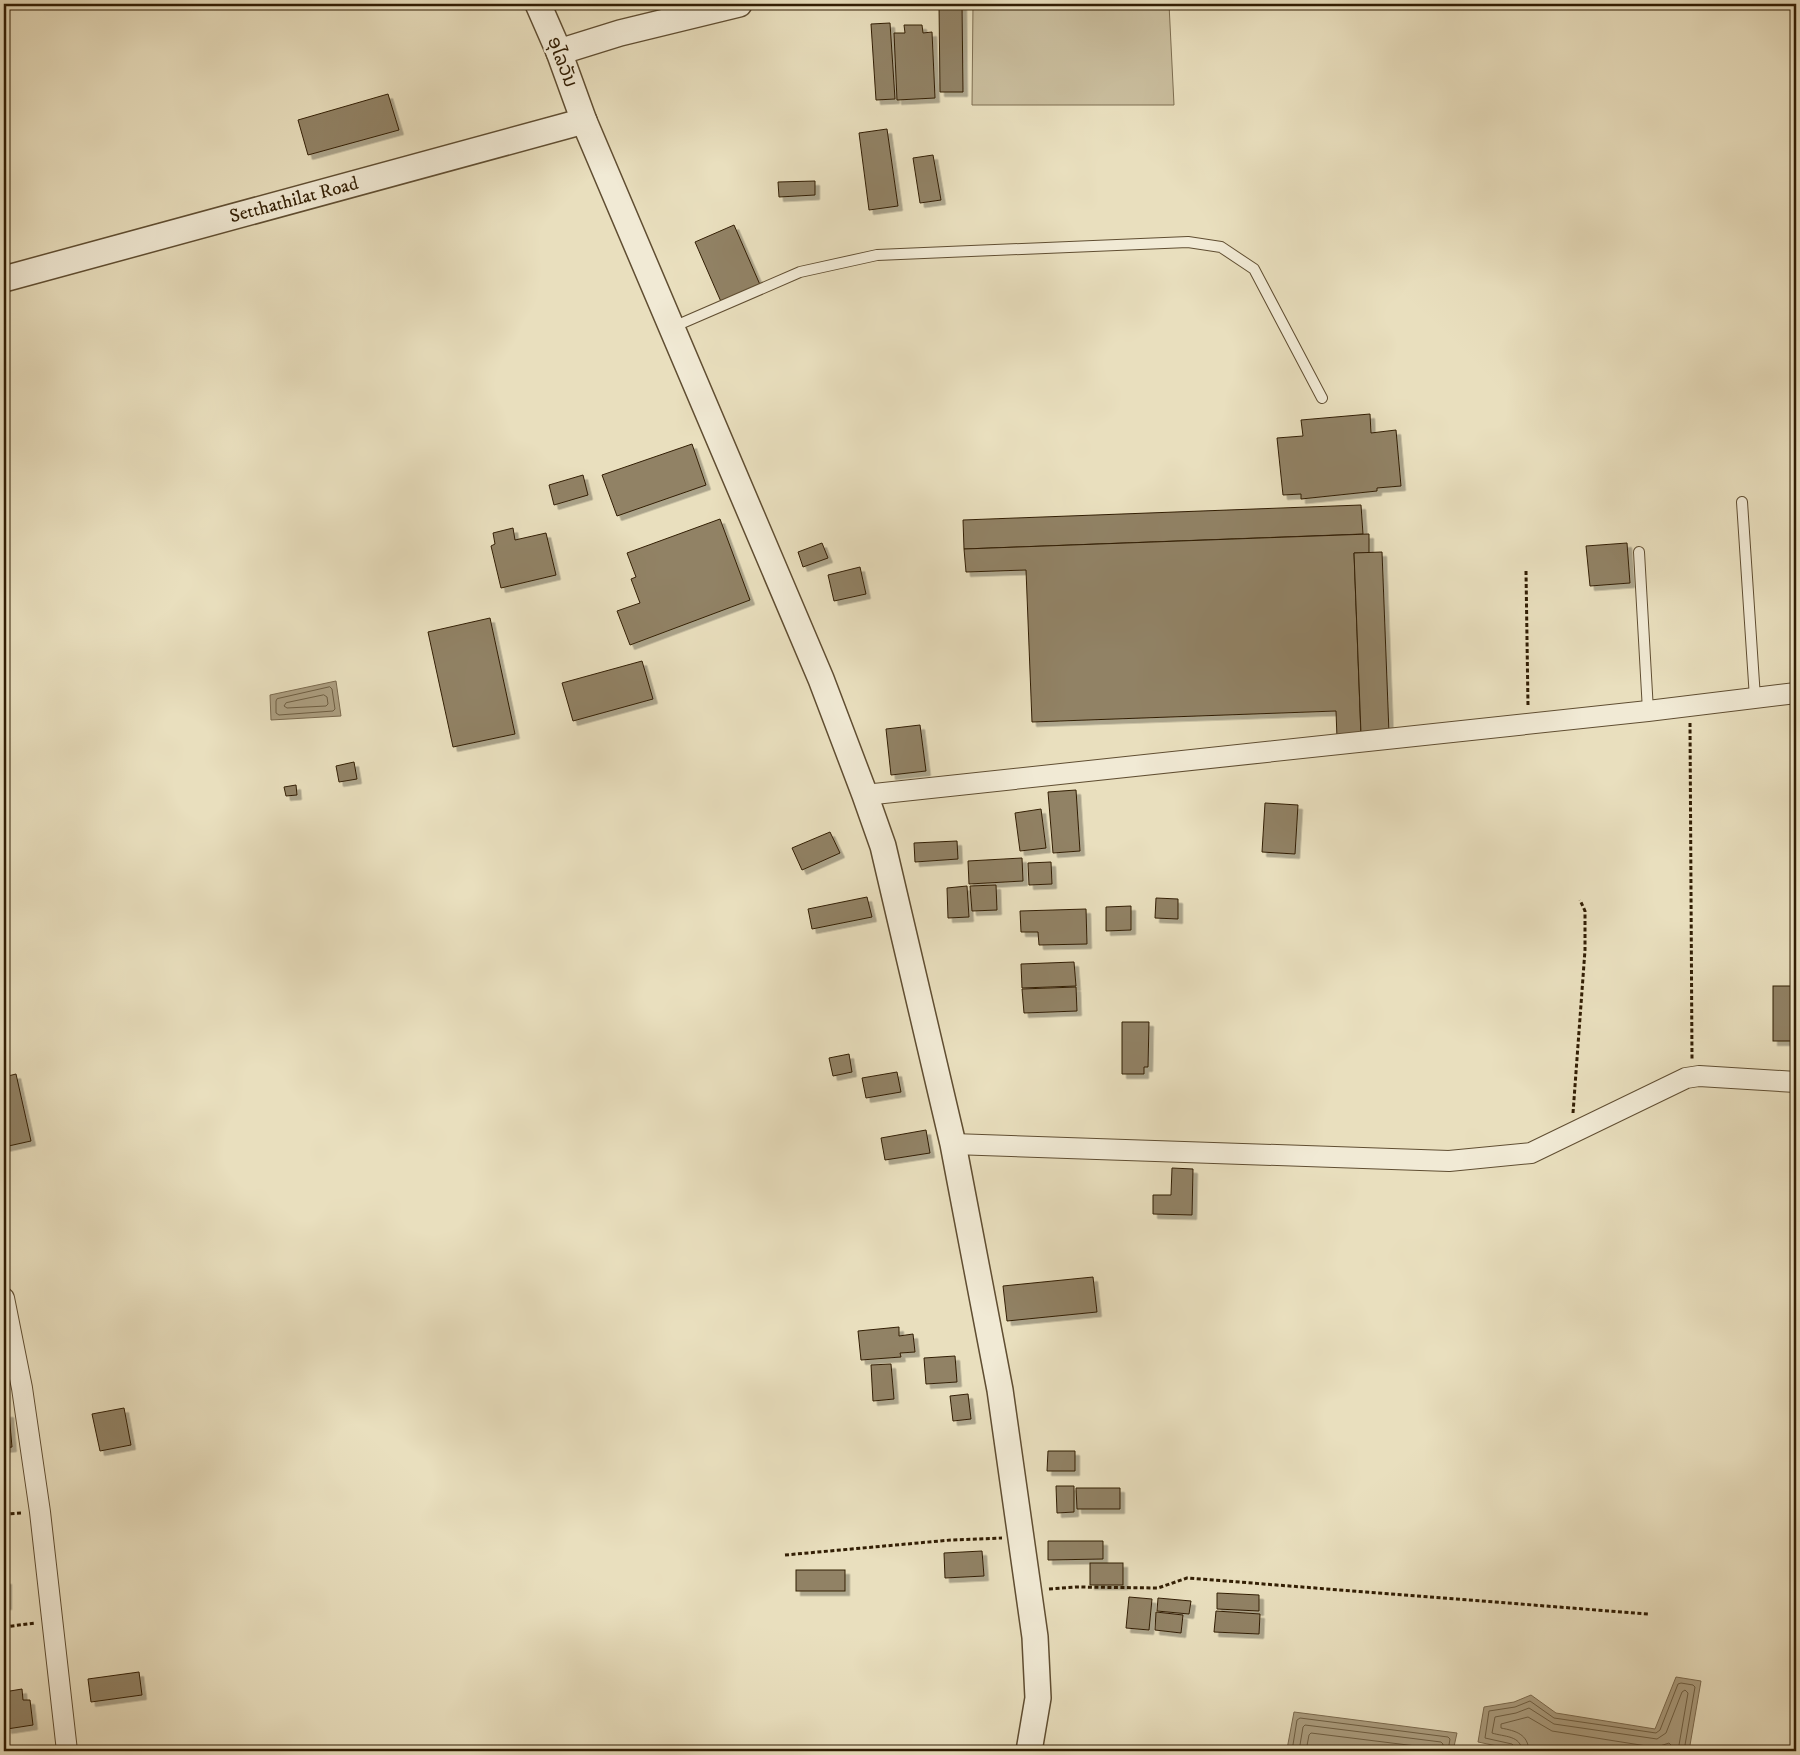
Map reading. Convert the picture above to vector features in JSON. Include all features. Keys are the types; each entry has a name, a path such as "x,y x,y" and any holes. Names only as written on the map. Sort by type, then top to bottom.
{"street":[{"name":"ອຸໄລວັນ","path":"538,4 559,52 584,120 821,679 883,846 952,1144 1000,1390 1035,1637 1038,1698 1029,1751"},
{"path":"559,52 620,33 739,4"},
{"name":"Setthathilat Road","path":"4,280 584,120"},
{"path":"865,795 1648,711 1796,693"},
{"path":"952,1144 1449,1161 1531,1152 1686,1078 1699,1076 1796,1082"},
{"path":"4,1298 22,1388 40,1512 67,1751"}],"lane":[{"path":"673,327 800,272 877,254 1188,242 1221,247 1254,269 1322,398"},
{"path":"1742,502 1755,698"},
{"path":"1640,552 1648,711"}],"path":[{"path":"1526,571 1528,724"},
{"path":"1686,1078 1692,1057 1690,706"},
{"path":"1572,1132 1585,950 1585,912 1580,900"},
{"path":"785,1555 951,1540 1021,1537"},
{"path":"1028,1591 1076,1588 1158,1588 1187,1578 1648,1614"},
{"path":"4,1627 52,1622"}],"shaded area":[{"path":"973,4 1169,4 1174,105 972,105"}],"water":[{"path":"336,681 341,716 271,720 270,695"},
{"path":"1676,1677 1701,1681 1689,1751 1521,1751 1478,1742 1484,1707 1514,1702 1531,1695 1556,1713 1655,1729"},
{"path":"1294,1712 1457,1733 1453,1751 1308,1751 1287,1749"}],"building":[{"path":"939,4 962,4 963,92 940,92"},
{"path":"890,23 895,99 876,100 871,24"},
{"path":"904,25 922,25 923,33 932,32 935,98 897,100 894,33 905,33"},
{"path":"388,94 399,130 308,155 298,120"},
{"path":"887,129 898,206 869,210 859,133"},
{"path":"933,155 941,200 920,203 913,158"},
{"path":"815,181 815,195 779,197 778,182"},
{"path":"734,225 761,287 722,304 695,242"},
{"path":"1370,414 1371,433 1396,430 1401,486 1377,488 1377,491 1301,499 1301,494 1283,495 1277,438 1303,436 1301,420"},
{"path":"692,444 706,485 617,516 602,475"},
{"path":"583,475 588,495 554,505 549,485"},
{"path":"1361,505 1363,534 964,549 963,520"},
{"path":"720,519 750,600 630,645 617,611 640,603 631,579 636,577 627,553"},
{"path":"513,528 515,540 546,533 556,575 501,588 491,546 495,544 493,533"},
{"path":"1369,534 1369,553 1354,553 1361,737 1337,738 1336,711 1032,722 1026,570 966,572 964,549"},
{"path":"822,543 828,558 803,567 798,552"},
{"path":"1627,543 1630,583 1590,586 1586,546"},
{"path":"1382,552 1389,733 1361,734 1354,553"},
{"path":"860,567 866,594 834,601 828,575"},
{"path":"490,618 515,734 453,747 428,632"},
{"path":"642,661 653,699 573,721 562,683"},
{"path":"920,725 926,771 891,775 886,729"},
{"path":"354,762 357,779 339,782 336,766"},
{"path":"296,785 297,795 286,796 284,787"},
{"path":"1076,790 1080,851 1053,853 1048,792"},
{"path":"1265,803 1298,805 1295,854 1262,852"},
{"path":"1041,809 1046,848 1020,851 1015,813"},
{"path":"830,832 840,853 802,870 792,848"},
{"path":"957,841 958,859 915,862 914,843"},
{"path":"1022,858 1023,881 969,884 968,861"},
{"path":"1051,862 1052,884 1029,885 1028,863"},
{"path":"996,885 997,910 972,911 970,886"},
{"path":"967,886 969,917 948,918 947,888"},
{"path":"867,897 872,917 812,929 808,909"},
{"path":"1156,898 1178,899 1178,919 1155,918"},
{"path":"1131,906 1131,930 1106,931 1106,907"},
{"path":"1086,909 1087,944 1039,945 1038,932 1021,932 1020,911"},
{"path":"1074,962 1076,986 1022,988 1021,964"},
{"path":"1773,986 1796,986 1796,1041 1773,1041"},
{"path":"1076,987 1077,1011 1024,1013 1022,989"},
{"path":"1122,1022 1149,1022 1148,1067 1144,1067 1144,1074 1122,1074"},
{"path":"849,1054 852,1072 833,1076 829,1058"},
{"path":"897,1072 901,1092 866,1098 862,1078"},
{"path":"16,1074 31,1141 4,1147 4,1077"},
{"path":"926,1130 930,1153 885,1160 881,1138"},
{"path":"1172,1168 1193,1169 1192,1215 1153,1214 1153,1195 1171,1195"},
{"path":"1093,1277 1097,1312 1007,1321 1003,1286"},
{"path":"899,1327 899,1336 913,1334 915,1352 900,1353 901,1357 861,1360 858,1331"},
{"path":"955,1356 957,1382 926,1384 924,1358"},
{"path":"891,1364 894,1399 873,1401 871,1365"},
{"path":"968,1394 971,1419 953,1421 950,1396"},
{"path":"124,1408 131,1445 100,1451 92,1414"},
{"path":"4,1413 9,1413 12,1447 4,1448"},
{"path":"1048,1451 1075,1451 1075,1471 1047,1471"},
{"path":"1056,1486 1074,1486 1074,1512 1057,1513"},
{"path":"1076,1488 1120,1488 1120,1509 1077,1509"},
{"path":"1048,1541 1103,1541 1103,1559 1048,1560"},
{"path":"982,1551 984,1576 945,1578 944,1553"},
{"path":"1090,1563 1123,1563 1123,1585 1090,1585"},
{"path":"796,1570 845,1570 845,1591 796,1591"},
{"path":"4,1580 7,1580 7,1605 4,1605"},
{"path":"1217,1593 1259,1595 1259,1611 1217,1609"},
{"path":"1129,1597 1152,1599 1149,1630 1126,1628"},
{"path":"1158,1598 1191,1601 1189,1614 1157,1611"},
{"path":"1216,1611 1260,1614 1259,1634 1214,1632"},
{"path":"1156,1612 1183,1615 1181,1633 1155,1630"},
{"path":"139,1672 142,1695 91,1702 88,1679"},
{"path":"22,1689 23,1700 30,1700 33,1725 7,1729 4,1692"}]}
